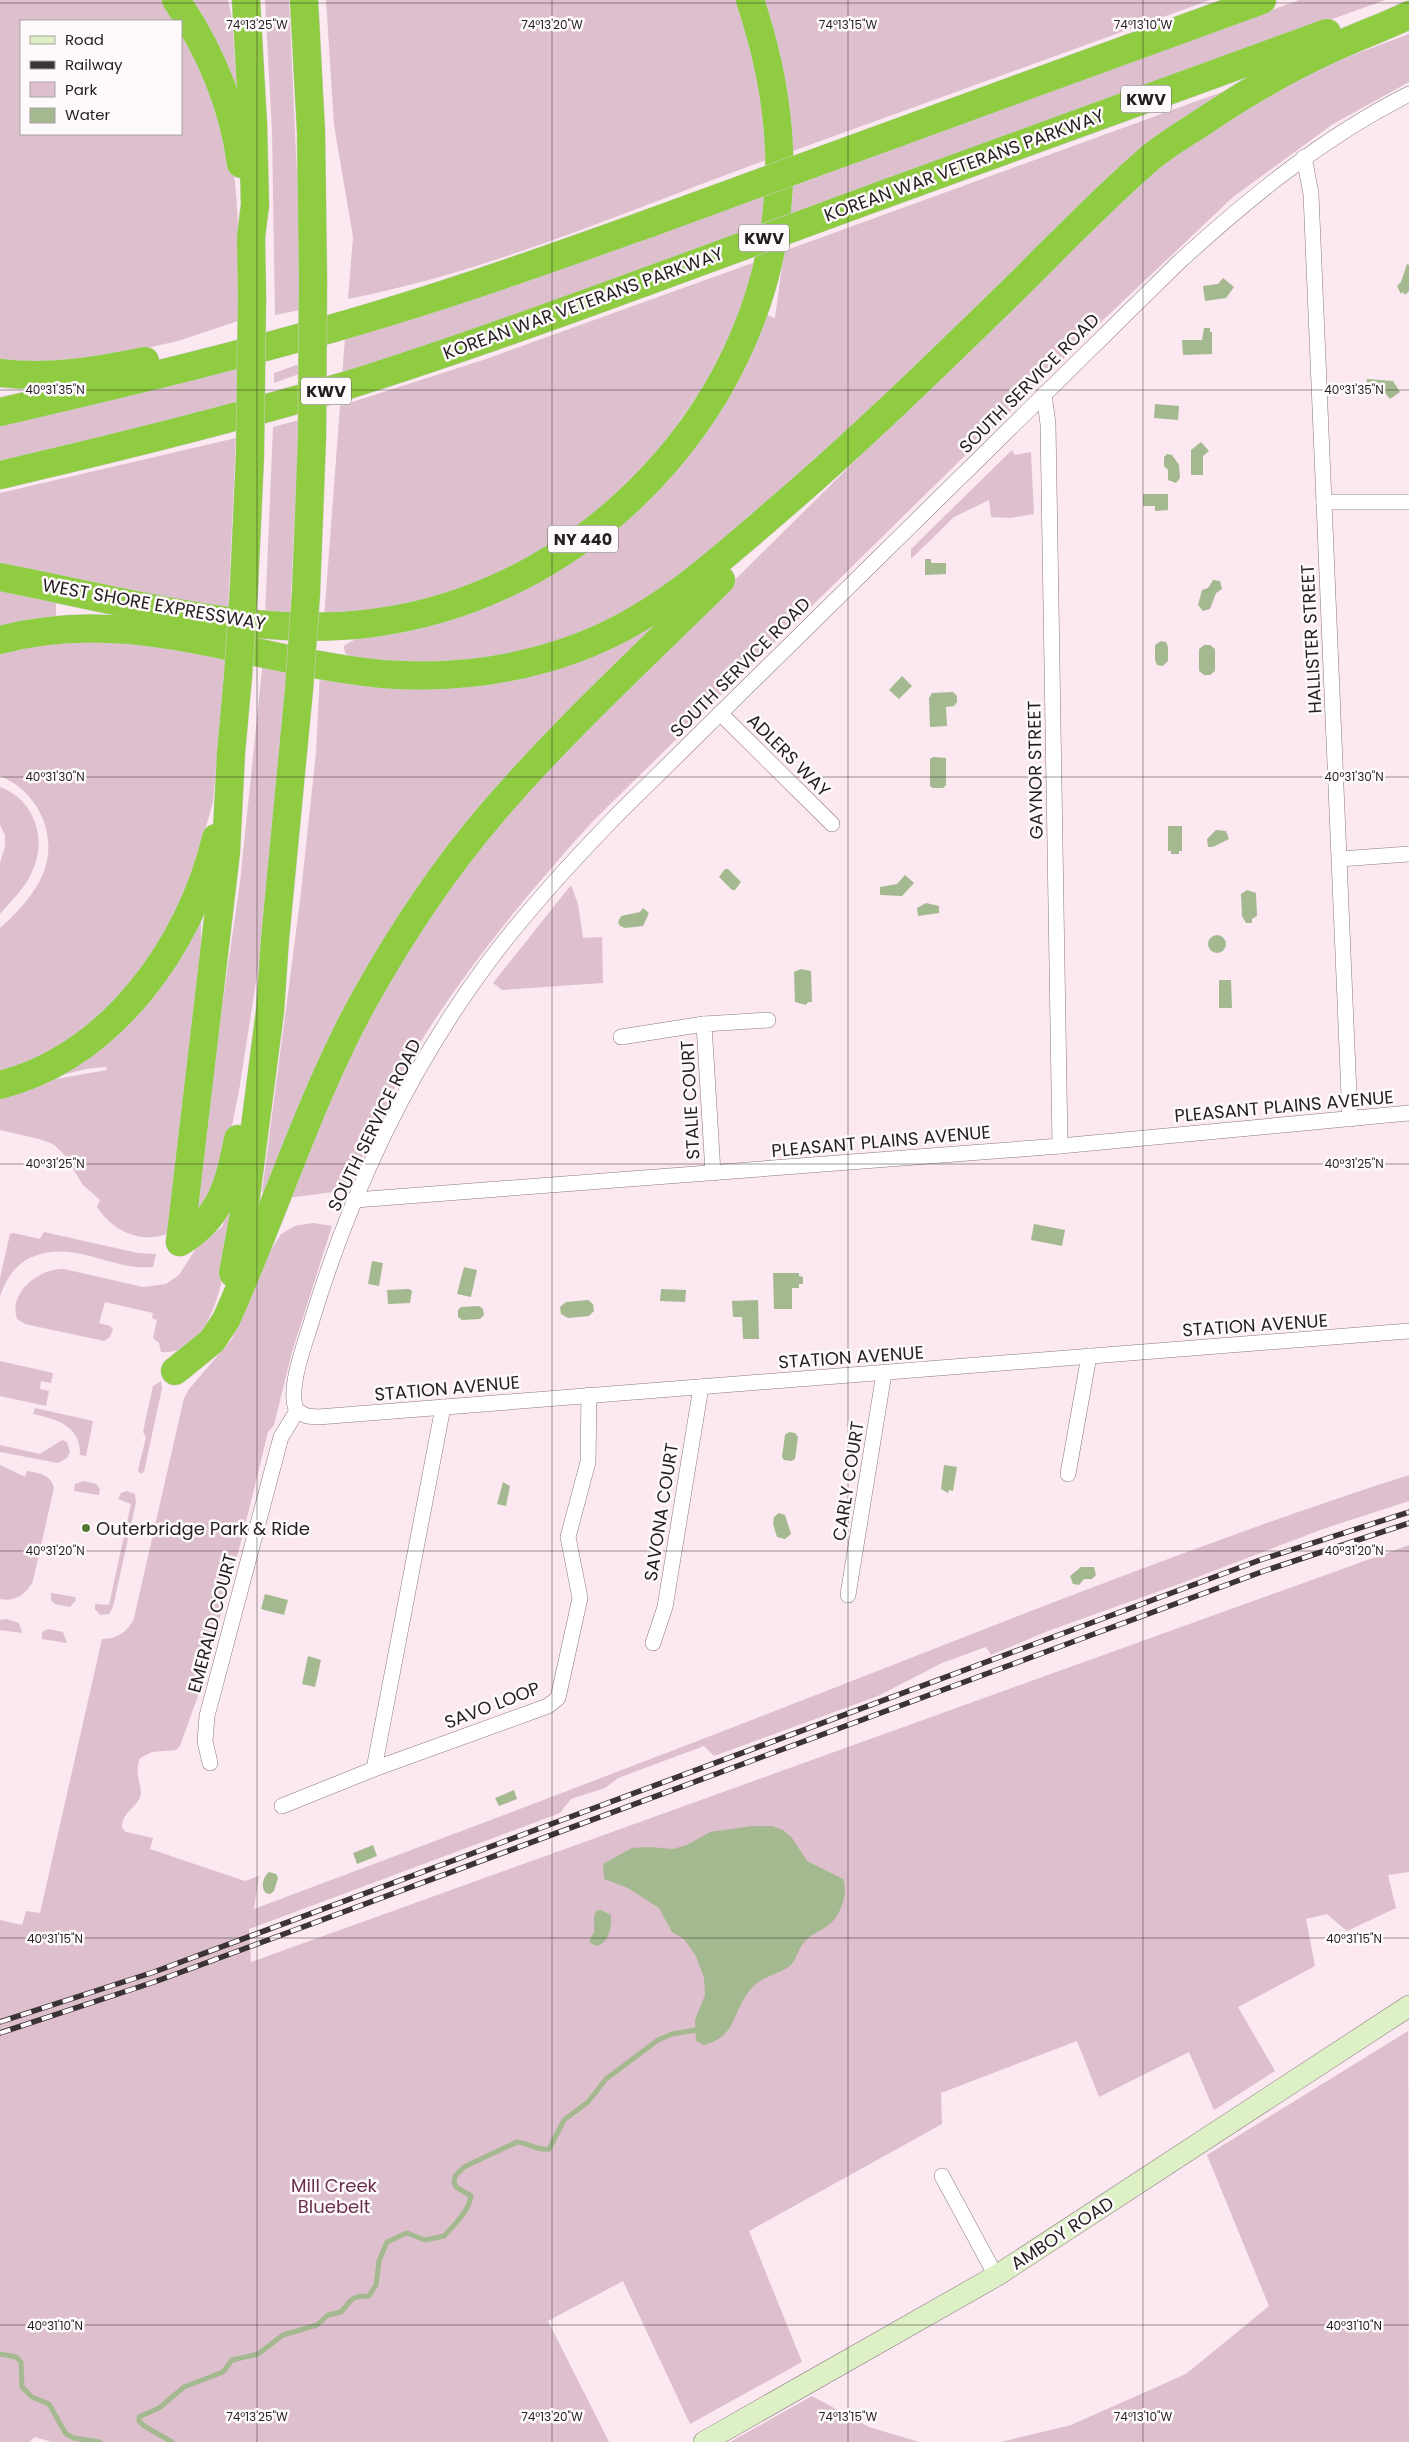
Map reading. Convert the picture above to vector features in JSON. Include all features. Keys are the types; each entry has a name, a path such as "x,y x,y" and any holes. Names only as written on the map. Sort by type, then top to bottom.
{"highway":[{"path":"176,0 211,60 231,112 251,237"},
{"path":"246,0 253,124 255,205 251,237 250,455 244,587 231,753 230,815 180,1242 198,1229 214,1213 227,1187 244,1112 260,1011 275,938"},
{"path":"304,0 311,142 313,280 312,437 306,593 299,689 269,1021 237,1256 220,1311 184,1363 212,1341 226,1320 305,1125 348,1031 397,944 446,872 490,814 537,763 786,516 828,466"},
{"name":"WEST SHORE EXPRESSWAY","path":"0,577 219,619 295,626 347,626 397,619 474,598 542,566 587,537 652,478 672,456 705,411 730,367 760,288 773,234 779,151 771,75 750,0"},
{"path":"0,412 178,371 386,312 500,277 1262,0"},
{"name":"KOREAN WAR VETERANS PARKWAY","path":"0,475 187,430 340,387 462,347 1409,4"},
{"path":"0,640 54,629 121,628 161,633 336,667 384,674 444,675 521,664 557,654 595,640 636,620 670,600 710,569 828,466 1097,207 1155,154 1232,103 1278,76 1334,47 1409,15"},
{"path":"0,373 36,376 89,371 386,312"},
{"path":"0,1086 42,1070 79,1048 121,1011 159,967 188,916 209,860 218,830 231,753"}],"main road":[{"name":"AMBOY ROAD","path":"704,2442 996,2276 1409,2006"}],"street":[{"name":"SOUTH SERVICE ROAD","path":"297,1411 292,1395 310,1327 331,1261 355,1200 415,1077 459,1004 484,968 558,877 720,713 1204,239 1257,193 1304,157 1337,135 1409,94"},
{"name":"HALLISTER STREET","path":"1304,157 1311,194 1350,1119"},
{"name":"GAYNOR STREET","path":"1044,394 1048,435 1060,1146"},
{"path":"1324,502 1409,502"},
{"name":"ADLERS WAY","path":"720,713 832,824"},
{"path":"1340,859 1409,854"},
{"name":"STALIE COURT","path":"621,1037 704,1024 768,1020"},
{"name":"STALIE COURT","path":"704,1024 713,1174"},
{"name":"PLEASANT PLAINS AVENUE","path":"355,1200 1060,1146 1409,1113"},
{"name":"STATION AVENUE","path":"297,1411 307,1416 318,1417 1409,1331"},
{"path":"1068,1474 1089,1356"},
{"name":"CARLY COURT","path":"848,1595 884,1373"},
{"name":"SAVONA COURT","path":"653,1643 665,1607 701,1387"},
{"name":"SAVO LOOP","path":"282,1806 374,1768 548,1706 558,1698 580,1598 568,1537 588,1462 589,1395"},
{"path":"374,1768 443,1407"},
{"name":"EMERALD COURT","path":"210,1763 205,1741 207,1716 281,1437 297,1411"},
{"path":"942,2176 996,2276"}],"green space":[{"path":"0,0 162,0 176,20 20,20 20,135 182,135 182,30 206,75 226,130 235,184 237,211 238,321 178,341 142,349 37,366 0,361"},
{"path":"185,0 228,0 232,19 237,92"},
{"path":"265,0 289,0 298,197 300,310 275,315 272,131"},
{"path":"326,0 741,0 752,34 769,159 509,256 402,287 348,299 353,237 334,125"},
{"path":"763,0 1210,0 790,152"},
{"path":"1299,0 1385,0 787,216 788,188"},
{"path":"1409,34 1409,82 1333,124 1233,197 1101,322 593,821 496,934 452,994 412,1056 394,1089 348,1190 288,1198 305,1153 366,1021 432,911 514,804 632,682 867,449 1061,258 1168,159 1287,85 1337,61"},
{"path":"1241,85 995,299 675,587 557,646 420,667 351,657 345,653 344,646 351,641 377,634 432,624 464,614 539,580 574,559 639,509 668,480 694,448 717,414 764,314 775,318 784,251"},
{"path":"768,195 765,224 342,378 345,337 562,268"},
{"path":"758,261 725,356 636,483 515,569 426,603 324,619 340,406 486,359"},
{"path":"299,364 299,374 274,383 274,373"},
{"path":"237,368 237,401 169,422 0,463 0,425"},
{"path":"299,420 290,617 265,617 273,427"},
{"path":"236,438 228,610 0,568 0,493"},
{"path":"1012,450 1015,455 1031,452 1034,514 1010,518 991,517 989,500 954,517 911,559 911,549"},
{"path":"0,586 56,598 56,622 0,632"},
{"path":"679,603 463,834 270,1194 262,1192 300,901 316,753 320,672 444,682"},
{"path":"61,637 226,653 213,802 193,872 170,931 118,1000 69,1040 38,1059 0,1073 0,928 13,916 35,889 43,874 48,845 42,816 35,804 25,792 0,776 0,649"},
{"path":"263,660 287,665 268,905 239,1091 218,1194 192,1215 240,882"},
{"path":"0,787 12,793 30,812 38,836 38,849 36,862 31,874 21,890 0,914 0,863 5,847 5,835 0,825"},
{"path":"571,885 578,904 583,938 602,937 603,983 502,990 493,983"},
{"path":"201,920 201,955 167,1234 157,1237 137,1236 118,1228 103,1215 97,1207 100,1200 83,1185 64,1154 53,1144 0,1130 0,1096 56,1079 107,1070 106,1067 86,1069 50,1078"},
{"path":"233,1202 225,1268 210,1317 197,1336 181,1349 161,1352 159,1343 153,1338 157,1320 152,1318 153,1313 105,1302 99,1323 110,1326 113,1329 110,1337 104,1341 25,1324 17,1319 15,1309 22,1291 36,1277 55,1270 64,1269 143,1287 166,1284 179,1275 198,1245 222,1227"},
{"name":"Mill Creek Bluebelt","path":"313,1223 332,1226 292,1352 274,1425 268,1432 242,1538 199,1693 180,1746 176,1750 152,1752 140,1758 138,1776 141,1790 140,1797 124,1818 122,1828 126,1832 153,1838 150,1849 245,1881 259,1876 254,1909 620,1771 1194,1549 1409,1475 1409,1501 1323,1529 1182,1583 1048,1631 991,1655 986,1647 942,1663 878,1696 714,1756 704,1746 618,1778 605,1788 571,1799 560,1813 249,1929 251,1962 1409,1545 1409,1872 1388,1875 1396,1908 1347,1931 1327,1914 1306,1919 1315,1966 1238,2007 1275,2071 1214,2110 1189,2052 1099,2097 1077,2041 941,2093 942,2124 749,2231 802,2362 690,2424 623,2281 548,2321 609,2442 52,2442 35,2437 29,2442 0,2442 0,1920 22,1925 26,1911 40,1913 102,1639 112,1638 121,1634 129,1627 134,1618 184,1398 189,1389 232,1339 271,1250 281,1234 295,1226"},
{"path":"44,1232 138,1253 156,1254 153,1267 123,1265 79,1253 48,1252 26,1260 16,1268 8,1279 0,1297 0,1278 10,1234 40,1239"},
{"path":"0,1361 53,1373 51,1383 41,1381 40,1389 49,1391 46,1406 0,1396"},
{"path":"161,1381 162,1388 144,1472 140,1474 138,1470 146,1437 143,1432 153,1386"},
{"path":"35,1408 93,1421 86,1456 80,1455 79,1445 72,1431 51,1418 33,1414"},
{"path":"62,1440 67,1442 70,1452 67,1458 58,1463 0,1452 0,1445 40,1454"},
{"path":"0,1465 25,1477 27,1471 44,1475 50,1480 54,1488 33,1581 20,1596 6,1600 0,1599"},
{"path":"84,1481 96,1484 100,1489 99,1495 74,1491 75,1484"},
{"path":"127,1491 135,1494 136,1502 113,1607 109,1614 100,1615 95,1609 95,1604 109,1605 131,1504 118,1499 121,1493"},
{"path":"51,1593 75,1597 76,1600 70,1607 55,1604 51,1600"},
{"path":"6,1619 19,1623 22,1633 0,1630 0,1620"},
{"path":"48,1629 63,1632 67,1643 42,1639 42,1632"},
{"path":"1408,2031 1409,2442 1001,2442 1071,2425 1186,2374 1269,2306 1207,2155"},
{"path":"812,2396 869,2427 919,2442 730,2442"}],"water":[{"path":"1407,264 1409,265 1409,291 1405,295 1403,292 1401,294 1397,286 1401,282"},
{"path":"1223,278 1234,287 1226,298 1205,301 1203,286 1218,284"},
{"path":"1204,328 1210,328 1210,332 1212,332 1212,354 1183,355 1182,340 1202,340"},
{"path":"1367,379 1393,381 1400,392 1390,399 1385,393 1366,391"},
{"path":"1155,404 1179,406 1178,420 1154,418"},
{"path":"1201,442 1209,451 1203,456 1203,475 1191,475 1191,450"},
{"path":"1167,454 1172,455 1179,465 1180,478 1176,483 1168,480 1168,470 1164,466 1164,457"},
{"path":"1143,494 1168,494 1168,510 1155,511 1155,506 1143,506"},
{"path":"925,559 931,559 931,563 946,563 946,574 925,575"},
{"path":"1213,580 1220,581 1222,589 1216,593 1210,609 1203,611 1198,605 1202,590 1208,588"},
{"path":"1161,641 1166,642 1168,647 1168,661 1163,666 1157,665 1155,660 1155,645"},
{"path":"1204,645 1210,645 1215,649 1215,671 1210,675 1204,675 1199,671 1199,649"},
{"path":"902,676 912,686 899,699 889,690"},
{"path":"953,692 957,696 957,702 954,706 946,707 947,726 930,727 929,698 932,693"},
{"path":"933,757 946,758 946,785 943,788 933,788 930,786 930,759"},
{"path":"1168,826 1182,826 1182,851 1179,851 1179,854 1171,854 1171,851 1168,851"},
{"path":"1216,830 1226,831 1229,839 1213,847 1208,847 1207,839"},
{"path":"725,869 728,869 741,882 735,890 732,890 719,877"},
{"path":"905,875 914,883 902,896 880,895 880,887 897,884"},
{"path":"1247,890 1256,893 1257,916 1252,919 1252,923 1246,923 1242,916 1241,894"},
{"path":"926,903 939,906 939,913 918,916 917,908"},
{"path":"643,908 649,913 643,926 625,928 620,926 618,922 621,916 640,912"},
{"path":"1213,935 1221,935 1226,940 1224,951 1213,953 1208,948 1208,940"},
{"path":"801,969 811,971 812,1002 808,1002 806,1005 795,1002 794,972"},
{"path":"1219,980 1231,980 1232,1008 1219,1008"},
{"path":"1034,1224 1065,1230 1062,1246 1031,1240"},
{"path":"372,1261 383,1263 379,1286 368,1284"},
{"path":"464,1267 477,1270 471,1297 457,1294"},
{"path":"773,1273 799,1273 799,1276 803,1277 803,1284 799,1284 799,1288 792,1288 792,1309 774,1309"},
{"path":"409,1289 412,1291 410,1303 388,1304 387,1290"},
{"path":"661,1289 686,1290 685,1302 660,1301"},
{"path":"588,1300 593,1304 594,1311 589,1316 568,1318 561,1314 560,1307 566,1302"},
{"path":"758,1300 759,1339 743,1339 742,1317 733,1317 732,1301"},
{"path":"479,1306 483,1309 484,1315 480,1319 462,1320 458,1317 458,1310 461,1307"},
{"path":"789,1432 795,1433 798,1437 795,1459 791,1461 784,1460 782,1457 785,1435"},
{"path":"944,1465 957,1467 953,1491 949,1490 948,1493 941,1489"},
{"path":"503,1482 510,1486 506,1506 497,1504"},
{"path":"779,1513 785,1515 791,1534 785,1539 777,1537 773,1524 774,1517"},
{"path":"1081,1567 1094,1567 1096,1575 1092,1579 1084,1579 1079,1585 1073,1584 1070,1576"},
{"path":"265,1594 288,1600 284,1615 261,1609"},
{"path":"308,1656 321,1660 315,1687 302,1684"},
{"path":"514,1790 517,1799 499,1806 495,1798"},
{"path":"752,1826 772,1826 783,1830 792,1838 807,1861 843,1879 845,1889 843,1901 836,1918 804,1942 790,1965 764,1979 751,1989 729,2029 723,2036 704,2045 696,2041 695,2020 705,1995 704,1978 696,1956 684,1939 672,1932 659,1908 628,1888 604,1879 603,1864 632,1848 673,1849 687,1845 710,1832"},
{"path":"373,1845 377,1856 357,1864 353,1853"},
{"path":"269,1872 276,1874 278,1878 274,1891 270,1894 264,1891 263,1885 264,1879"},
{"path":"601,1910 611,1915 611,1924 607,1938 600,1945 596,1946 589,1942 594,1932 594,1916 596,1911"}],"waterway":[{"path":"172,2442 144,2426 139,2421 139,2417 159,2408 184,2387 223,2372 232,2360 258,2354 283,2335 317,2325 328,2315 341,2312 355,2298 369,2296 376,2285 379,2261 387,2242 407,2233 425,2240 444,2236 460,2218 470,2202 471,2196 456,2187 454,2182 455,2176 464,2167 517,2142 541,2149 549,2149 564,2120 588,2102 606,2079 658,2040 672,2034 696,2030"},
{"path":"0,2354 16,2357 21,2362 22,2387 32,2397 49,2404 66,2434 74,2438 100,2442"}],"railway":[{"path":"0,2022 154,1972 1260,1560 1409,1512"},
{"path":"0,2033 157,1981 1264,1571 1409,1523"}],"place":[{"name":"Outerbridge Park & Ride","path":"86,1528"}]}
